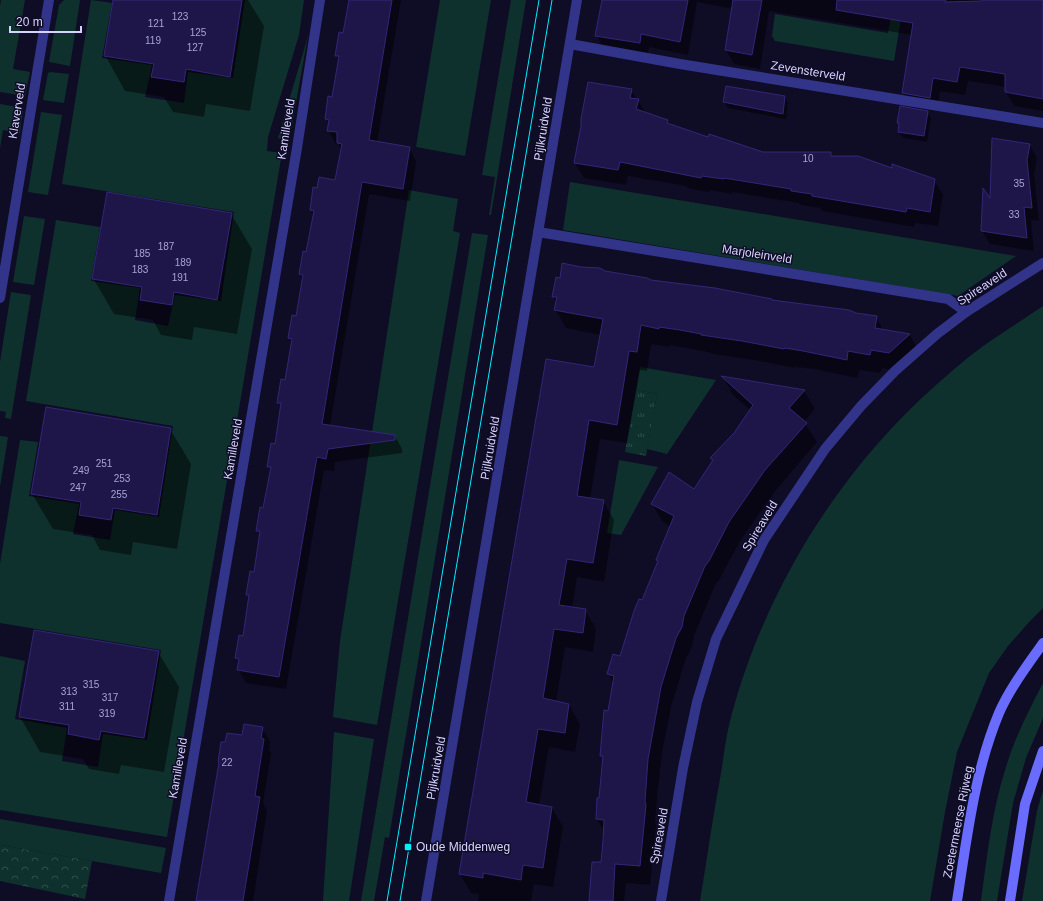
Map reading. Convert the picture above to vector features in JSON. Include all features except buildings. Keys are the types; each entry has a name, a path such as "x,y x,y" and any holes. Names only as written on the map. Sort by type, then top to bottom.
{"main road":[{"name":"Zoetermeerse Rijweg","path":"957,901 971,812 982,762 1000,713 1017,679 1043,643"},
{"path":"1010,901 1025,804 1043,751"}],"street":[{"name":"Klaverveld","path":"0,298 49,0"},
{"name":"Kamilleveld","path":"169,901 297,148 320,0"},
{"name":"Pijlkruidveld","path":"426,901 577,0"},
{"name":"Zevensterveld","path":"570,44 680,64 1043,123"},
{"name":"Marjoleinveld","path":"538,232 948,299 966,312"},
{"name":"Spireaveld","path":"661,901 683,768 697,702 716,639 764,540 825,450 860,406 895,371 937,334 966,312 1043,263"}],"green space":[{"path":"1,0 25,0 13,69 30,72 25,96 0,92"},
{"path":"64,0 80,0 70,66 49,62 59,5"},
{"path":"91,0 112,3 102,58 152,65 145,97 184,103 188,72 233,78 245,0 304,0 299,35 268,137 267,151 282,153 167,837 0,810 0,656 25,661 15,719 67,728 62,761 98,767 103,734 147,740 161,650 0,623 0,564 20,440 38,442 29,496 79,504 73,534 110,540 115,510 159,517 173,426 26,401 56,220 100,227 91,281 140,288 135,320 168,326 175,295 221,301 234,212 62,184"},
{"path":"440,0 491,0 465,156 416,147"},
{"path":"511,0 526,0 491,215 489,215 495,177 482,175"},
{"path":"894,0 904,0 894,61 775,41 772,36 775,14 888,33"},
{"path":"308,36 289,141 278,138"},
{"path":"48,73 69,74 64,103 43,100"},
{"path":"0,104 23,108 20,133 3,130 0,148"},
{"path":"41,112 62,115 48,195 28,192"},
{"path":"570,182 1016,256 958,296 563,230"},
{"path":"409,190 458,199 453,231 460,233 377,725 333,717 340,641"},
{"path":"24,216 45,219 34,285 13,282"},
{"path":"472,233 488,235 389,838 385,837 374,901 361,901"},
{"path":"11,292 31,295 11,419 5,418 6,412 0,411 0,362"},
{"path":"1043,306 1043,608 1008,646 989,673 957,752 930,901 700,901 726,738 731,717 746,670 764,624 785,579 810,536 837,495 867,456 900,419 936,385 973,354"},
{"path":"640,367 716,380 667,454 647,449 657,394 636,390"},
{"path":"636,390 657,394 646,456 625,452"},
{"path":"0,436 8,437 0,487"},
{"path":"619,460 658,467 621,535 607,533"},
{"path":"1043,683 1043,718 1026,758 1013,803 997,901 981,901 990,833 1001,783 1018,734"},
{"path":"334,732 374,739 349,901 323,901"},
{"path":"1043,790 1043,901 1022,901 1037,811"},
{"path":"0,819 166,848 161,873 0,845"},
{"path":"0,845 92,861 85,899 0,881"}],"tram line":[{"path":"387,901 539,0"},
{"path":"400,901 552,0"}],"place":[{"name":"Oude Middenweg","path":"408,847"}]}
